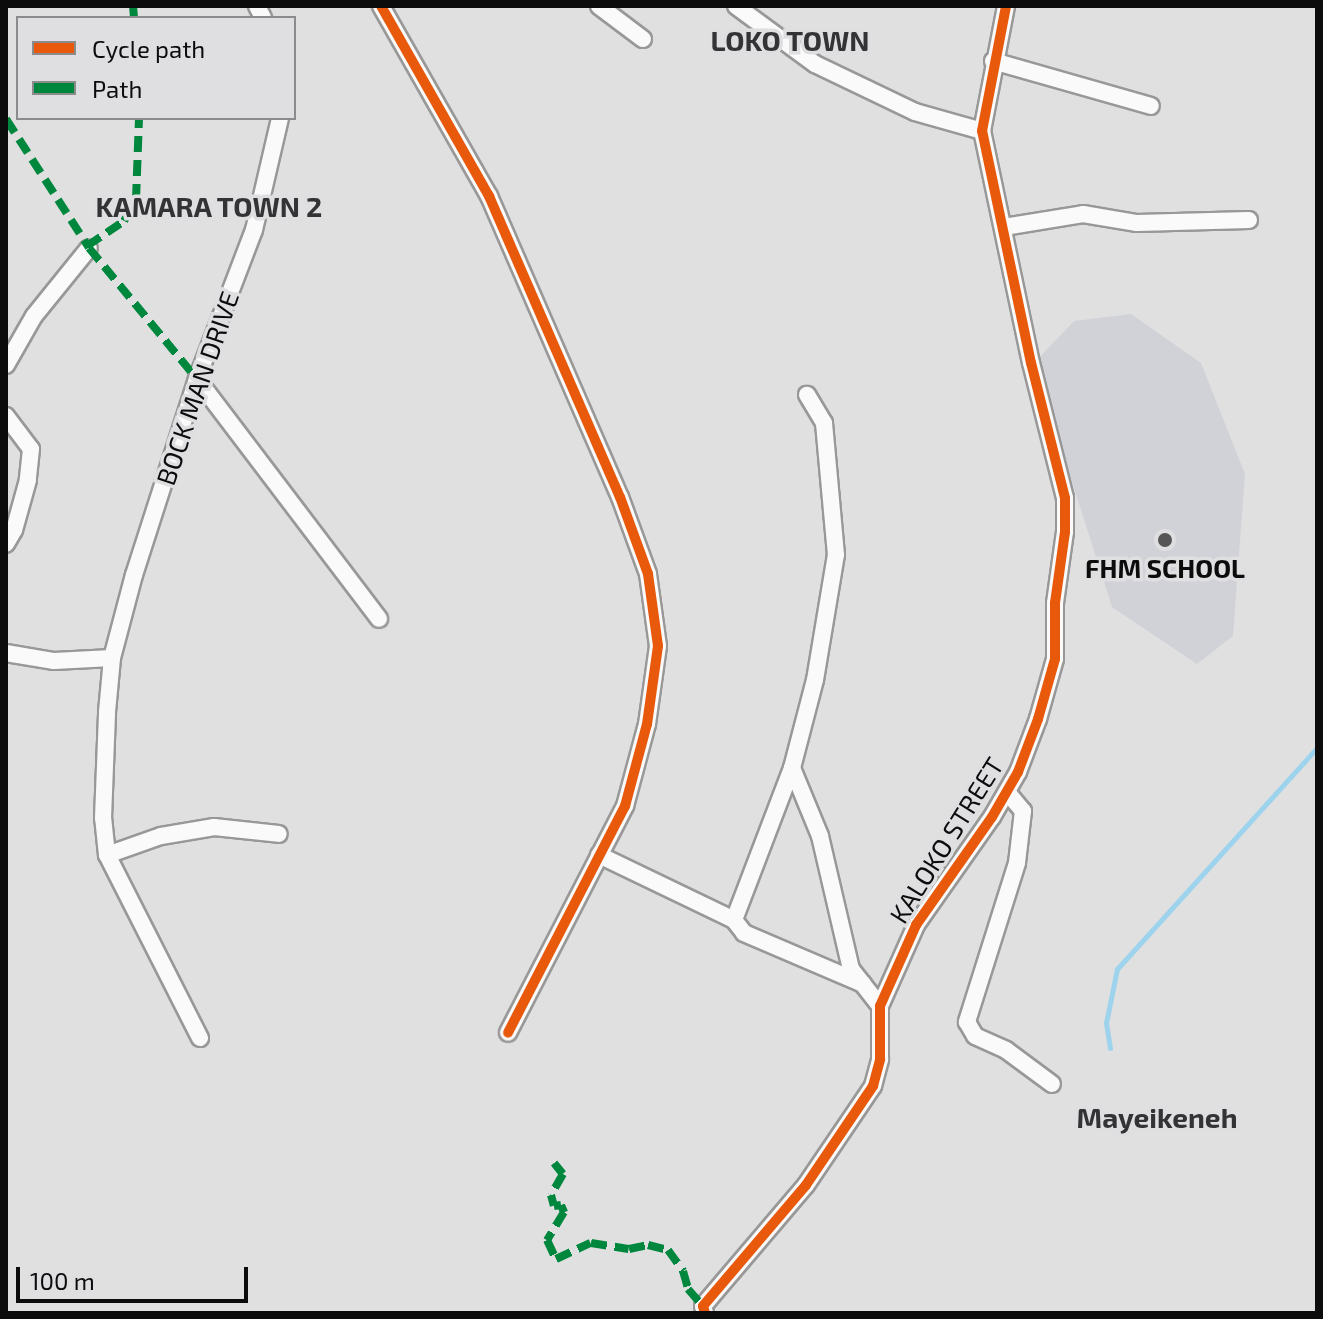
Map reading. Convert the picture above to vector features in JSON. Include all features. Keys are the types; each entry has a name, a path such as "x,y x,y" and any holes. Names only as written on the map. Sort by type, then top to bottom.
{"street":[{"path":"381,6 489,196 620,497 648,574 658,646 647,724 625,806 508,1033"},
{"path":"599,6 643,39"},
{"path":"736,6 815,64 915,112 982,131"},
{"name":"KALOKO STREET","path":"705,1313 703,1306 806,1185 873,1086 880,1059 880,1006 916,925 1007,792 1038,719 1055,659 1055,603 1065,532 1065,498 1031,363 982,131 1006,6"},
{"path":"993,61 1151,106"},
{"name":"BOCK MAN DRIVE","path":"200,1038 107,855 103,818 112,658 134,575 197,379 254,230 280,120"},
{"path":"1004,227 1083,214 1137,223 1249,220"},
{"path":"6,365 34,316 89,248"},
{"path":"197,379 379,619"},
{"path":"734,920 792,768 815,680 836,555 824,423 807,395"},
{"path":"6,416 31,449 28,480 14,530 6,544"},
{"path":"6,653 54,661 112,658"},
{"path":"792,768 820,836 851,969 880,1006"},
{"path":"1007,792 1023,811 1017,863 967,1022 975,1036 1006,1050 1052,1084"},
{"path":"107,855 161,836 214,827 279,834"},
{"path":"599,855 734,920 744,933 863,984"}],"shaded area":[{"name":"FHM SCHOOL","path":"1131,314 1201,363 1245,474 1233,636 1197,664 1112,607 1034,363 1074,321"}],"waterway":[{"path":"1110,1048 1106,1023 1117,969 1317,748"}],"marked path":[{"path":"133,6 134,16"},
{"path":"6,119 89,248 197,379"},
{"path":"87,246 124,221 136,200 139,120"},
{"path":"554,1163 563,1174 551,1195 554,1206 561,1205 564,1212 547,1240 556,1259 591,1243 629,1249 648,1245 668,1250 683,1271 688,1289 703,1306"}],"cycle path":[{"path":"381,6 489,196 620,497 648,574 658,646 647,724 625,806 508,1033"},
{"path":"705,1313 703,1306 806,1185 873,1086 880,1059 880,1006 916,925 992,817 1018,772 1038,719 1055,659 1055,603 1065,532 1065,498 1031,363 982,131 1006,6"}],"place":[{"name":"FHM SCHOOL","path":"1165,540"}],"district":[{"name":"LOKO TOWN","path":"790,40"},
{"name":"KAMARA TOWN 2","path":"209,206"},
{"name":"Mayeikeneh","path":"1157,1117"}]}
